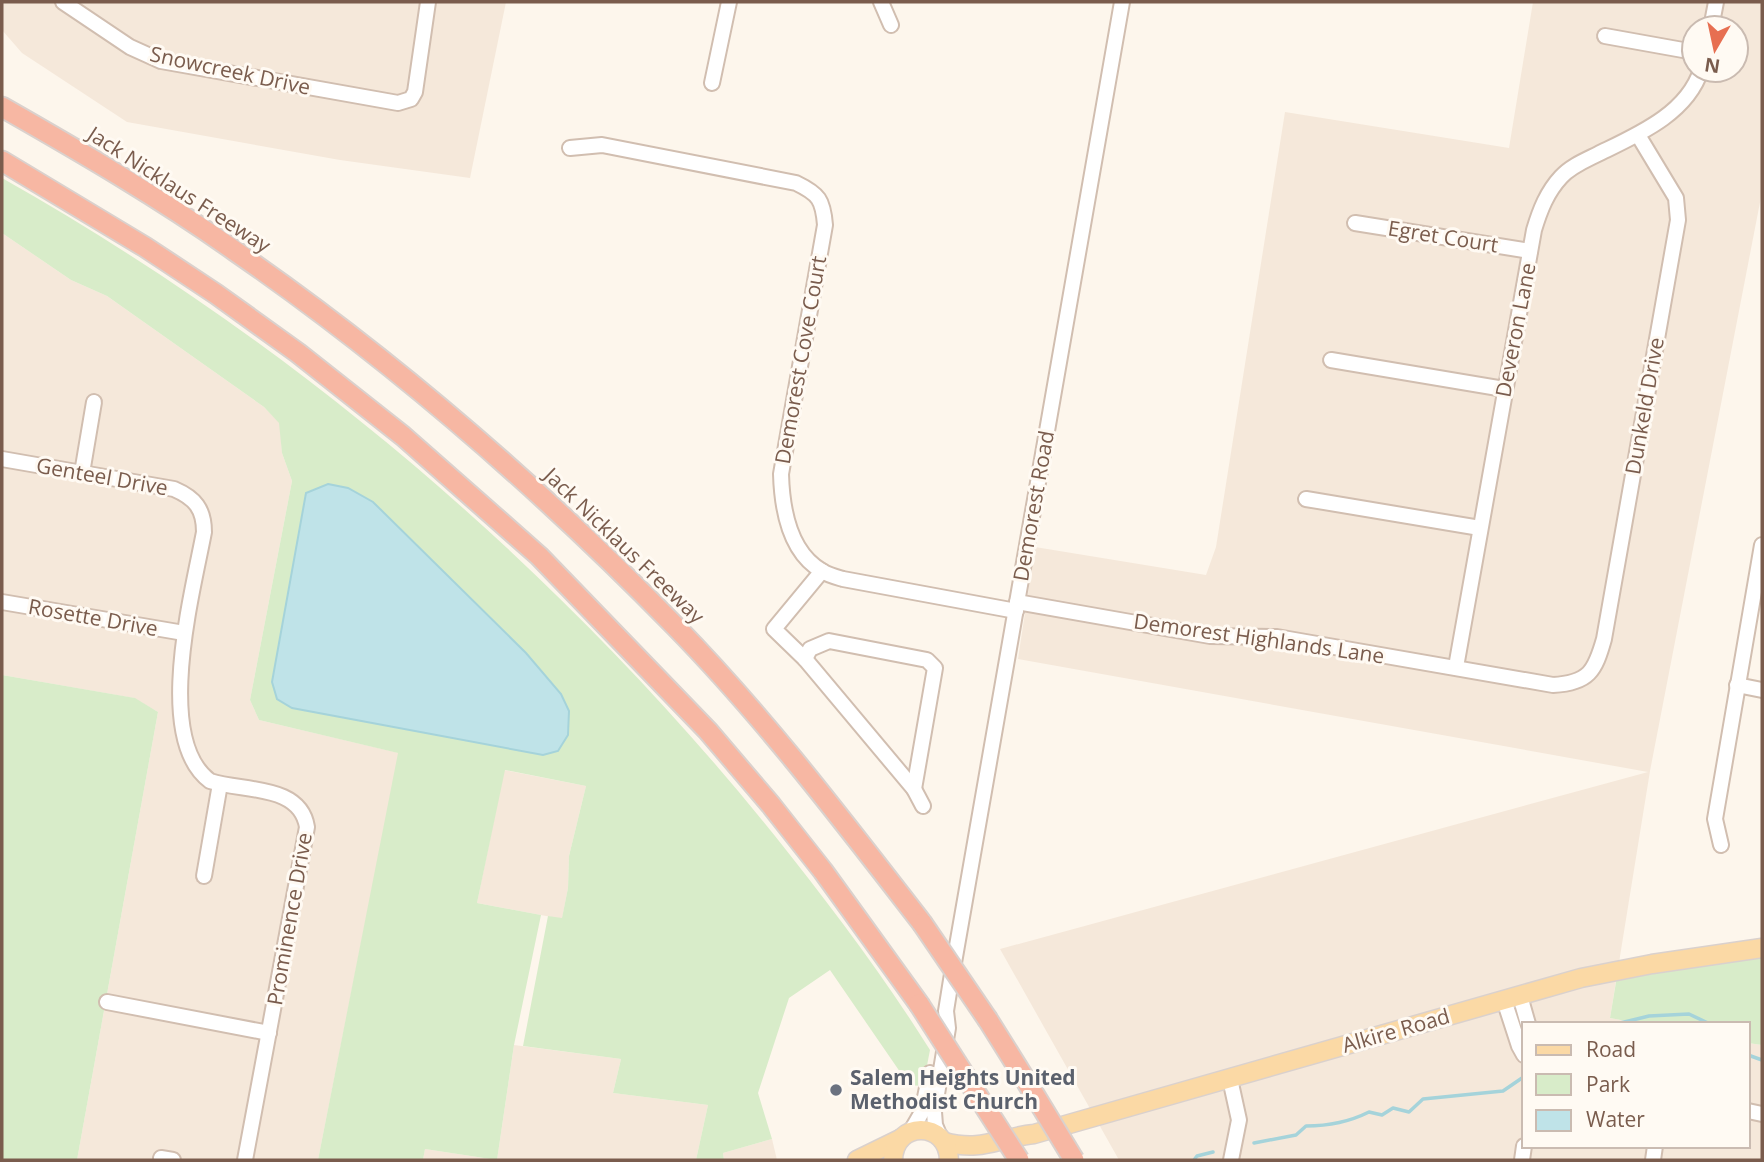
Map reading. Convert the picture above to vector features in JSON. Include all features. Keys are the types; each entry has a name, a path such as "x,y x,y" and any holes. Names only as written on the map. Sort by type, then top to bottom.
{"highway":[{"name":"Jack Nicklaus Freeway","path":"2,107 157,200 234,250 336,324 425,394 523,480 676,627 797,764 922,923 988,1020 1074,1160"},
{"path":"2,161 145,247 298,353 403,436 539,556 708,731 771,805 823,871 919,1004 1018,1160"}],"main road":[{"name":"Alkire Road","path":"905,1135 928,1130 942,1140 974,1147 1018,1135 1034,1134 1596,974 1762,948"},
{"name":"Alkire Road","path":"974,1160 1021,1142 1034,1134"},
{"path":"857,1160 905,1135"},
{"path":"893,1160 894,1148 905,1135"},
{"path":"942,1140 949,1160"}],"street":[{"name":"Snowcreek Drive","path":"63,2 130,47 161,61 398,103 411,99 416,84 428,2"},
{"path":"712,83 729,2"},
{"path":"881,2 891,24"},
{"name":"Demorest Road","path":"942,1140 935,1125 934,1112 948,1028 947,1011 1122,2"},
{"path":"1605,36 1680,49"},
{"name":"Deveron Lane","path":"1456,667 1504,389 1540,210 1550,190 1563,174 1638,135 1684,102 1695,84"},
{"name":"Dunkeld Drive","path":"1582,679 1594,669 1604,639 1678,220 1676,198 1638,135"},
{"name":"Demorest Cove Court","path":"569,148 602,145 796,183 813,191 823,206 825,225 781,474 782,502 791,533 809,559 822,571"},
{"name":"Egret Court","path":"1355,223 1530,251"},
{"path":"1331,360 1504,389"},
{"path":"82,473 94,402"},
{"name":"Genteel Drive","path":"2,460 174,489 188,495 199,505"},
{"path":"1306,499 1480,528"},
{"name":"Prominence Drive","path":"199,505 204,518 204,532 184,633 179,688 191,757 201,775 210,781 287,798 302,809 306,818 307,837 245,1160"},
{"path":"1721,845 1715,819 1762,545"},
{"path":"923,806 914,789 805,659 774,629 822,571 862,583 1017,607"},
{"name":"Rosette Drive","path":"2,602 184,633"},
{"name":"Demorest Highlands Lane","path":"1017,607 1210,636 1277,637 1553,685 1572,684 1582,679"},
{"path":"805,659 810,649 828,641 932,663 935,668 914,789"},
{"path":"1737,685 1762,690"},
{"path":"204,876 220,784"},
{"path":"1512,998 1527,1022"},
{"path":"1512,998 1522,1051"},
{"path":"107,1002 269,1034"},
{"name":"Demorest Road","path":"905,1135 922,1112 939,1027 947,1011"},
{"path":"1230,1079 1239,1120 1231,1160"}],"shaded area":[{"path":"2,2 506,2 470,178 340,160 127,122 22,53 2,30"},
{"path":"1533,2 1762,2 1762,192 1650,771 1610,1018 1631,1022 1522,1022 1522,1148 1750,1148 1750,1043 1762,1045 1762,1160 1119,1160 1000,949 1648,772 1018,659 1035,547 1206,575 1216,547 1285,112 1509,148"},
{"path":"2,233 71,280 107,296 264,407 280,423 282,453 292,481 250,700 259,720 399,753 318,1160 77,1160 158,712 134,698 2,675"},
{"path":"504,770 586,786 569,856 568,888 562,919 477,903"},
{"path":"514,1045 621,1059 613,1093 708,1105 696,1160 497,1160"},
{"path":"772,1139 777,1160 724,1160 723,1153"},
{"path":"425,1149 497,1160 423,1160"}],"green space":[{"path":"2,178 111,243 218,314 320,390 420,470 515,555 606,645 693,738 816,888 875,968 930,1050 923,1086 909,1085 830,970 789,998 758,1093 772,1139 723,1153 724,1160 696,1160 708,1105 613,1093 621,1059 523,1046 548,916 562,918 568,888 569,856 586,786 505,770 477,903 541,915 514,1045 497,1160 425,1149 423,1160 318,1160 398,753 259,720 250,700 292,481 282,453 279,423 264,407 107,296 71,280 2,233","holes":["306,493 373,502 569,711 568,735 558,751 543,755 292,708 277,699 272,682"]},
{"path":"2,675 135,698 158,712 77,1160 2,1160"},
{"path":"1762,948 1762,1045 1750,1043 1750,1022 1631,1022 1610,1018 1618,970"}],"water":[{"path":"328,484 348,488 373,502 526,653 561,694 569,711 568,735 558,751 543,755 292,708 277,699 272,682 306,493"}],"waterway":[{"path":"1624,1022 1649,1016 1689,1014 1706,1022"},
{"path":"1750,1056 1762,1060"},
{"path":"1254,1143 1296,1135 1306,1126 1338,1123 1369,1112 1382,1115 1393,1108 1409,1112 1423,1099 1503,1091 1522,1078"},
{"path":"1194,1160 1197,1156 1213,1152"}],"place":[{"name":"Salem Heights United Methodist Church","path":"836,1090"}]}
